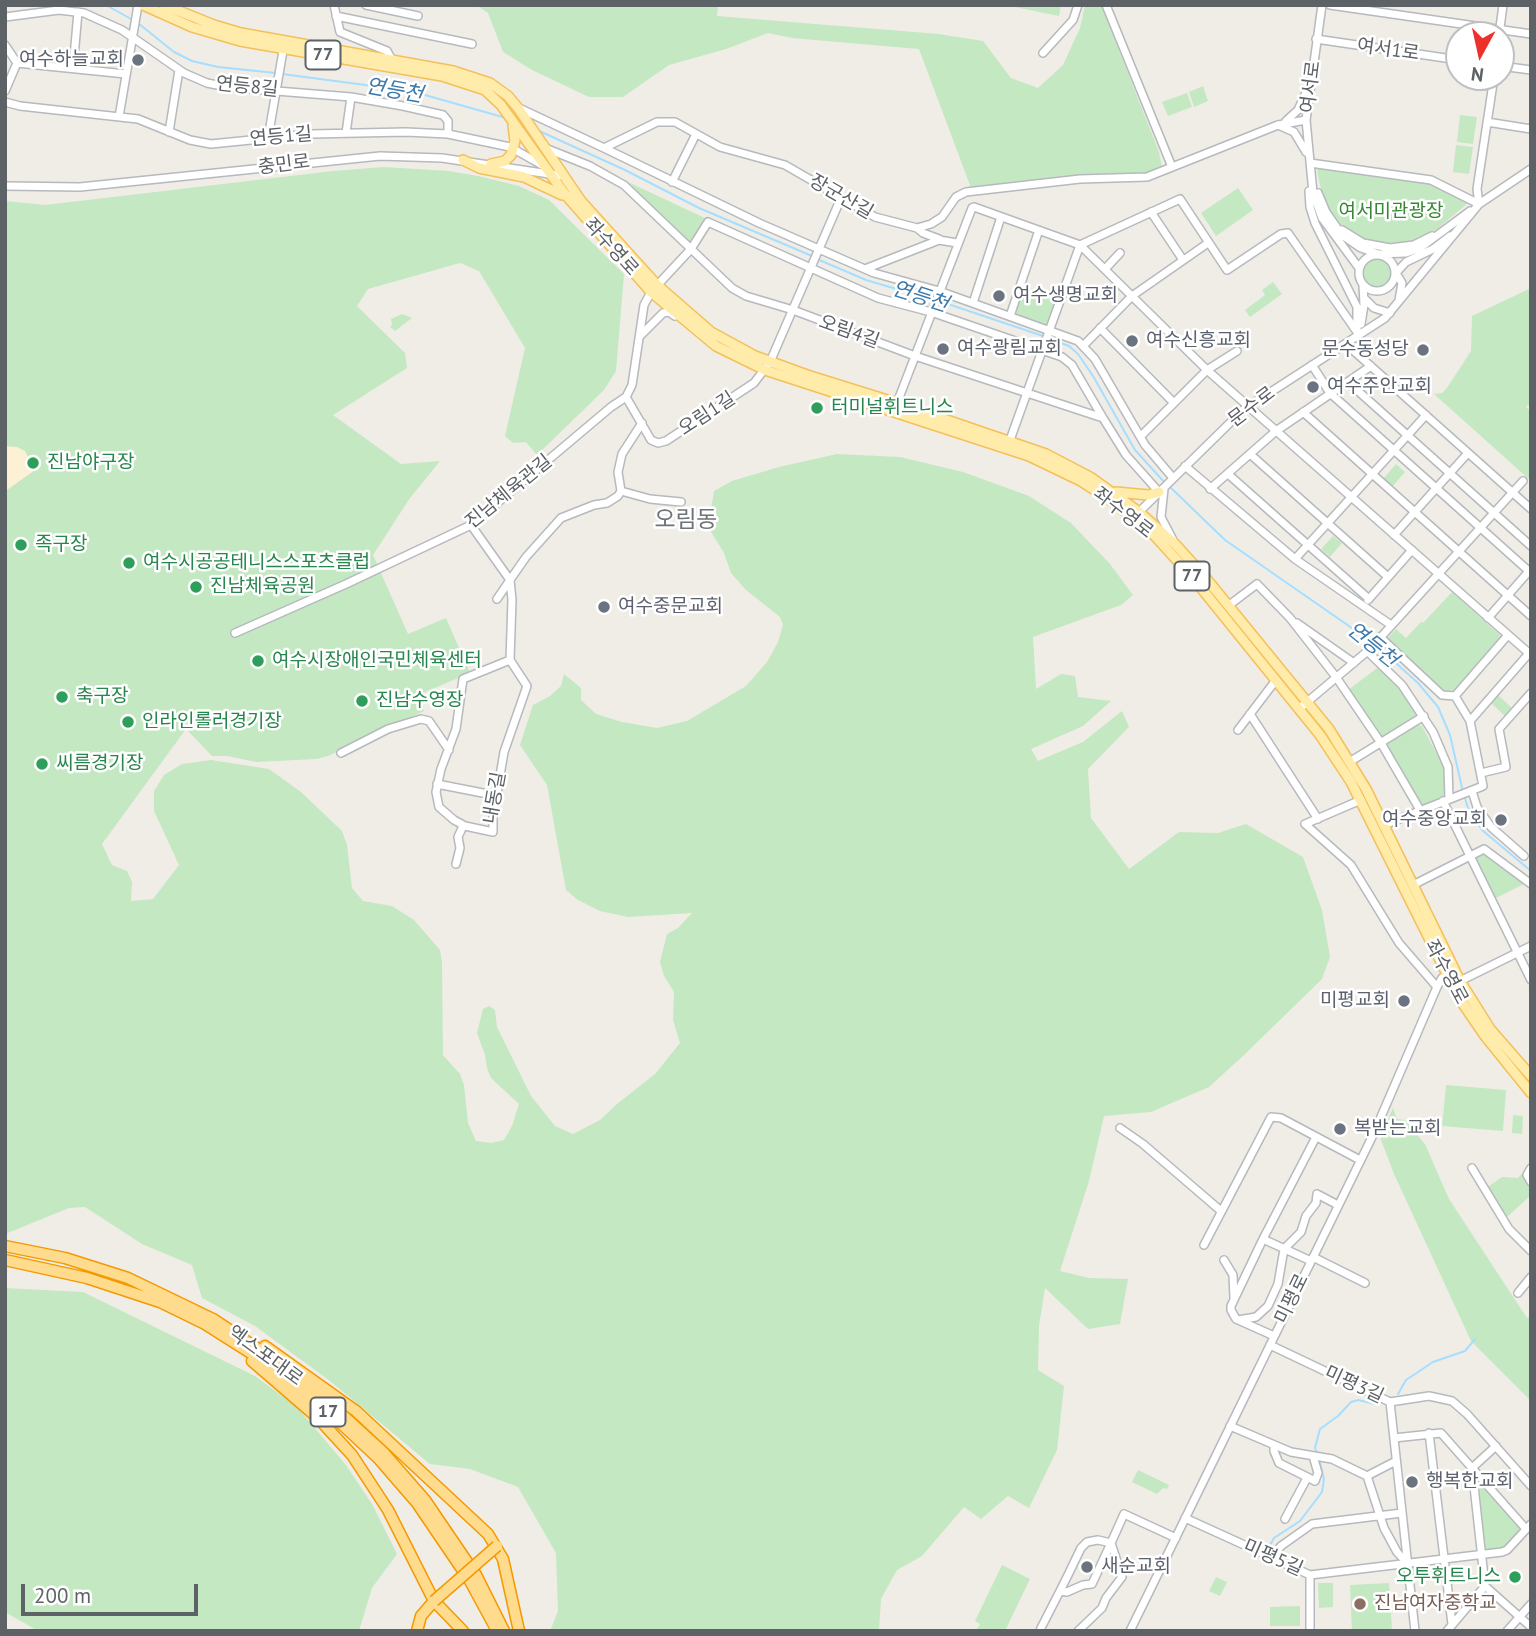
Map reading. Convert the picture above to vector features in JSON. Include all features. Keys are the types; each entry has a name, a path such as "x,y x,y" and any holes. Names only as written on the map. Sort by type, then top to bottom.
{"highway":[{"name":"엑스포대로","path":"5,1246 65,1258 103,1270 181,1302 337,1410 384,1453 425,1500 476,1575 504,1631"},
{"name":"엑스포대로","path":"5,1260 87,1278 160,1302 230,1334 332,1415 378,1458 417,1503 470,1581 497,1631"},
{"path":"230,1334 266,1346 356,1411 488,1534 503,1559 519,1631"},
{"path":"230,1334 239,1351 317,1418 352,1455 388,1510 433,1601 463,1631"},
{"path":"417,1631 424,1612 433,1601 497,1546"}],"main road":[{"name":"77","path":"164,5 214,26 283,49 391,60 478,78 498,88 518,108 542,145"},
{"name":"77","path":"139,6 212,34 442,76 478,87 501,105 510,118"},
{"path":"491,164 509,158 514,145 510,118 514,116 529,138 534,138 535,133"},
{"name":"좌수영로","path":"510,118 569,200 702,336 732,355 1029,456 1114,496"},
{"name":"좌수영로","path":"542,145 581,201 654,289 710,332 767,366"},
{"path":"463,160 479,168 524,177 569,200"},
{"name":"좌수영로","path":"805,379 897,403 1010,440 1070,465 1175,544 1308,701 1450,972 1472,1009 1531,1093"},
{"path":"1114,496 1139,495 1162,489"},
{"name":"좌수영로","path":"1136,515 1193,578 1300,708 1351,761 1413,885 1450,972 1460,981 1472,1009 1529,1071"}],"street":[{"path":"334,5 340,32 387,51 391,60"},
{"path":"366,5 418,16"},
{"path":"1043,53 1073,20 1078,5"},
{"path":"1106,5 1172,167"},
{"name":"여서로","path":"1310,164 1306,120 1322,5"},
{"path":"1330,5 1445,23"},
{"path":"119,117 139,6"},
{"name":"연등8길","path":"5,17 59,10 78,12 102,20 133,36 179,70 200,81 217,85 351,97 442,114 448,121 448,134"},
{"path":"73,68 78,12"},
{"path":"336,16 472,44"},
{"name":"여서1로","path":"1316,39 1445,58"},
{"path":"5,45 17,63"},
{"path":"268,138 283,49"},
{"path":"17,63 126,74"},
{"path":"5,91 17,63"},
{"path":"169,132 179,70"},
{"path":"917,228 942,217 956,197 966,192 1080,179 1143,178 1292,117 1311,81"},
{"path":"1343,345 1370,329 1395,308 1479,204 1477,189 1492,91"},
{"path":"346,133 351,97"},
{"name":"연등1길","path":"5,102 144,121 190,140 211,144 346,133 448,134 514,145 543,165 556,166"},
{"path":"518,108 819,250 865,269 939,291 1084,345 1151,453 1173,478"},
{"path":"1278,125 1306,120"},
{"name":"장군산길","path":"604,148 651,125 663,121 675,122 724,148 785,165 885,221 917,228 939,240"},
{"path":"1487,122 1531,129"},
{"path":"1278,125 1297,136 1310,164 1321,201 1332,222 1352,243 1388,258 1402,286 1395,308"},
{"path":"672,182 696,134"},
{"name":"오림4길","path":"542,145 590,166 624,186 739,292 915,356 1103,418"},
{"name":"충민로","path":"5,186 80,187 158,181 352,157 398,156 463,160 563,176"},
{"path":"1310,164 1432,180 1479,204"},
{"path":"1310,164 1318,212 1359,268 1370,329"},
{"path":"1310,164 1310,208 1357,307 1357,332"},
{"path":"1359,268 1367,258 1378,254 1406,253 1420,248 1529,171"},
{"path":"767,366 841,198"},
{"path":"1010,440 1080,245 1180,199 1225,269 1229,270 1281,234 1287,233 1357,332"},
{"path":"897,403 972,208 1002,216 1080,245 1207,370 1530,653 1471,721"},
{"path":"1151,212 1184,260"},
{"path":"973,303 1002,216"},
{"path":"1332,222 1363,243 1390,248 1414,245 1457,221"},
{"path":"626,397 632,385 645,305 654,289 691,249 706,223 711,222 878,298 931,312 1062,357 1072,365 1126,455 1162,489 1161,517 1175,544"},
{"path":"1010,317 1039,230"},
{"path":"1363,285 1373,291 1384,290 1406,262 1433,248 1458,230"},
{"path":"865,269 939,240 957,243"},
{"path":"1084,345 1132,296 1208,243"},
{"path":"1105,269 1120,253"},
{"path":"1343,345 1361,325 1364,301"},
{"path":"1364,301 1374,309 1395,308"},
{"path":"641,336 663,313 669,312 702,336"},
{"path":"1100,328 1174,403"},
{"path":"1343,345 1371,366 1531,509"},
{"name":"문수로","path":"1162,489 1248,406 1343,345"},
{"path":"1141,436 1207,370 1237,351"},
{"path":"1312,365 1330,394 1530,571 1488,618"},
{"name":"오림1길","path":"626,397 653,442 662,442 749,387 767,366"},
{"path":"1210,489 1276,431 1371,366"},
{"path":"1348,382 1531,545"},
{"name":"진남체육관길","path":"235,633 471,525 626,397"},
{"path":"1303,412 1531,616"},
{"path":"1295,559 1426,415"},
{"path":"497,599 561,518 610,502 618,496 621,491 618,472 622,454 642,424"},
{"path":"1394,535 1468,453"},
{"path":"1250,454 1388,578"},
{"path":"1185,466 1295,559 1391,625"},
{"path":"1228,474 1369,598"},
{"path":"1300,708 1368,650 1523,481"},
{"path":"1136,515 1162,489"},
{"path":"621,491 650,499 681,502"},
{"path":"471,525 510,580 512,600 509,660 463,679 456,729 437,784 498,796"},
{"path":"1363,606 1412,550"},
{"path":"1228,606 1257,584 1290,618 1336,677 1381,743 1420,810"},
{"path":"1290,618 1354,663"},
{"path":"1455,696 1508,635"},
{"path":"1380,637 1442,695 1455,696"},
{"path":"1368,650 1395,677 1424,716 1446,761 1450,799 1469,856 1531,980"},
{"name":"내동길","path":"437,784 439,807 463,826 493,832 504,752 527,686 509,660"},
{"path":"1238,730 1276,680"},
{"path":"1480,773 1506,767 1499,729 1531,693"},
{"path":"1384,825 1483,786 1471,721 1455,696"},
{"path":"1250,714 1318,819"},
{"path":"1351,761 1424,716"},
{"path":"341,753 388,729 421,719 429,721 449,750"},
{"path":"1470,791 1491,827 1524,856"},
{"path":"1360,800 1305,824 1351,866 1399,943 1437,987"},
{"path":"456,864 460,848 458,837 463,826"},
{"path":"1413,885 1483,849 1488,850 1531,884"},
{"path":"1460,981 1531,946"},
{"name":"미평로","path":"1130,1631 1360,1160 1437,987 1450,972"},
{"path":"1204,1245 1269,1118 1278,1117 1360,1160"},
{"path":"1120,1128 1143,1144 1222,1211"},
{"path":"1274,1336 1238,1320 1231,1310 1263,1239 1316,1137"},
{"path":"1472,1168 1509,1229 1531,1251"},
{"path":"1529,1180 1527,1172 1531,1168"},
{"path":"1238,1320 1256,1317 1268,1306 1278,1284 1284,1250 1301,1232 1306,1214 1315,1205 1317,1194 1338,1205"},
{"path":"1263,1239 1365,1283"},
{"path":"1225,1265 1234,1299"},
{"path":"1518,1293 1531,1277"},
{"name":"미평3길","path":"1270,1345 1390,1402 1429,1396 1446,1398 1458,1406 1531,1486"},
{"path":"1342,1390 1346,1381"},
{"path":"1390,1402 1415,1631"},
{"path":"1230,1426 1296,1454 1332,1459 1367,1476 1378,1515 1397,1552 1408,1563"},
{"path":"1394,1438 1429,1433 1443,1434 1528,1527"},
{"path":"1429,1433 1449,1628"},
{"path":"1274,1446 1273,1451 1278,1462 1315,1481 1318,1478 1316,1457"},
{"path":"1472,1468 1496,1446"},
{"path":"1367,1476 1396,1461"},
{"path":"1472,1468 1485,1586 1531,1626"},
{"path":"1286,1519 1307,1478"},
{"path":"1272,1558 1281,1546 1312,1524 1402,1513"},
{"path":"1060,1591 1067,1592 1092,1584 1124,1514 1176,1538"},
{"name":"미평5길","path":"1185,1518 1310,1575 1507,1550 1528,1527"},
{"path":"1040,1631 1084,1544 1098,1540 1111,1543"},
{"path":"1078,1631 1102,1608 1122,1577 1111,1543"},
{"path":"1310,1575 1310,1631"},
{"path":"1449,1628 1485,1586"},
{"path":"1507,1631 1531,1604"}],"green space":[{"path":"476,5 718,5 717,16 939,34 983,41 1011,78 1038,88 1063,65 1080,28 1085,5 1101,5 1159,152 1162,167 1143,175 1081,175 971,188 919,49 792,38 768,33 726,49 669,65 623,97 589,97 532,70 503,52 488,13"},
{"path":"1005,5 1061,5 1059,16"},
{"path":"1203,86 1208,101 1194,107 1189,92"},
{"path":"1187,93 1192,107 1168,116 1162,102"},
{"path":"1460,115 1477,117 1473,144 1457,142"},
{"path":"1456,145 1473,147 1469,174 1453,172"},
{"path":"384,167 449,171 478,176 519,186 549,200 624,274 616,371 604,390 537,455 526,442 513,443 505,436 525,348 479,271 460,263 368,289 357,306 405,353 407,368 333,415 401,464 440,461 410,498 373,555 408,634 446,618 470,673 418,695 424,711 328,756 316,759 256,762 212,756 186,729 102,844 112,865 127,871 132,882 131,901 153,899 179,865 154,811 154,791 164,775 182,764 211,760 269,769 301,792 342,831 347,845 352,888 363,901 392,906 414,920 440,950 443,1055 460,1074 464,1085 468,1123 476,1141 491,1143 504,1140 519,1104 491,1078 487,1068 477,1033 483,1009 489,1006 495,1010 497,1027 531,1096 555,1126 573,1134 600,1120 655,1074 680,1043 673,1020 674,992 664,976 660,962 667,934 678,928 692,913 628,917 600,911 578,900 566,890 547,785 520,745 533,705 561,686 564,674 581,688 581,700 596,714 657,728 687,721 746,686 767,662 778,642 783,625 780,617 746,590 731,573 724,553 708,527 714,491 732,481 837,454 900,457 963,472 1029,496 1071,523 1110,564 1133,595 1121,605 1033,637 1036,689 1061,674 1075,676 1078,697 1111,701 1083,726 1031,749 1038,761 1083,742 1122,711 1129,727 1088,769 1091,818 1129,869 1179,832 1218,833 1246,824 1303,857 1322,910 1330,957 1322,979 1244,1055 1209,1087 1151,1112 1104,1116 1089,1181 1060,1271 1089,1278 1128,1279 1120,1324 1088,1329 1045,1288 1039,1326 1038,1370 1064,1386 1057,1450 1029,1508 1008,1496 981,1519 964,1507 922,1556 897,1570 881,1599 879,1631 550,1631 558,1611 556,1553 518,1487 470,1469 430,1464 330,1381 255,1326 202,1298 192,1265 142,1244 85,1207 69,1208 5,1234 5,201 45,205"},
{"name":"여서미관광장","path":"1321,167 1434,185 1468,203 1437,229 1413,242 1372,242 1353,234 1340,224 1330,211 1323,200 1317,170"},
{"path":"628,182 707,219 693,243 689,244"},
{"path":"1238,188 1253,210 1216,236 1201,213"},
{"path":"1377,259 1387,263 1391,273 1387,283 1377,287 1367,283 1363,273 1367,263"},
{"path":"1273,282 1282,294 1250,317 1245,310 1265,295 1262,290"},
{"path":"1025,286 1058,298 1048,325 1017,316 1015,312"},
{"path":"1531,288 1531,403 1526,407 1531,411 1531,481 1434,394 1442,393 1447,388 1471,351 1472,316"},
{"path":"402,314 412,318 395,331 390,327 391,319"},
{"path":"1396,464 1405,472 1392,487 1383,479"},
{"path":"1333,536 1342,543 1330,557 1321,549"},
{"path":"1452,592 1500,635 1501,639 1457,690 1443,691 1386,640 1396,629 1406,638"},
{"path":"1380,666 1398,683 1418,713 1417,717 1384,739 1379,738 1348,690"},
{"path":"1498,695 1513,709 1506,717 1491,703"},
{"path":"1416,724 1422,726 1446,771 1445,796 1424,806 1420,805 1386,748 1387,744"},
{"path":"1483,852 1526,883 1494,899 1474,857"},
{"path":"1446,1085 1506,1090 1503,1131 1442,1126"},
{"path":"1393,1108 1397,1119 1405,1120 1425,1144 1449,1199 1527,1318 1531,1315 1531,1401 1471,1341 1394,1174 1380,1137"},
{"path":"1513,1115 1523,1116 1522,1134 1512,1133"},
{"path":"1521,1174 1531,1184 1531,1195 1506,1218 1486,1188 1502,1177 1518,1178"},
{"path":"5,1288 83,1292 255,1376 297,1407 346,1465 372,1504 397,1554 372,1588 359,1631 38,1631 5,1612"},
{"path":"1138,1470 1169,1485 1167,1489 1163,1488 1157,1494 1132,1482"},
{"path":"1484,1486 1519,1528 1519,1533 1504,1549 1485,1549 1479,1488"},
{"path":"1002,1565 1030,1579 1005,1631 976,1631 980,1624 975,1621"},
{"path":"1216,1577 1227,1582 1220,1596 1209,1591"},
{"path":"1318,1583 1333,1583 1333,1607 1319,1608"},
{"path":"1389,1583 1392,1629 1352,1631 1350,1585"},
{"path":"1300,1606 1300,1626 1270,1626 1270,1607"}],"sand":[{"path":"5,446 25,451 35,470 7,490"}],"waterway":[{"name":"연등천","path":"106,5 133,20"},
{"name":"연등천","path":"138,23 174,52 192,61 218,67 276,73"},
{"name":"연등천","path":"282,74 411,91 506,118"},
{"name":"연등천","path":"537,130 625,170 699,208 812,256"},
{"name":"연등천","path":"817,259 866,280 934,300"},
{"name":"연등천","path":"939,301 1043,336"},
{"name":"연등천","path":"1048,338 1069,346 1078,354 1135,450 1165,483"},
{"name":"연등천","path":"1169,486 1225,540 1372,642"},
{"name":"연등천","path":"1377,646 1418,683 1438,707 1450,735 1463,792"},
{"name":"연등천","path":"1465,798 1482,830 1531,871"},
{"path":"1398,1394 1406,1380 1433,1362 1465,1351 1475,1339"},
{"path":"1317,1453 1315,1448 1320,1429 1351,1402 1358,1400 1375,1404"},
{"path":"1267,1551 1274,1538 1300,1521 1322,1492 1324,1479 1319,1459"}],"place":[{"name":"여수하늘교회","path":"138,60"},
{"name":"여수생명교회","path":"999,296"},
{"name":"여수신흥교회","path":"1132,341"},
{"name":"여수광림교회","path":"943,349"},
{"name":"문수동성당","path":"1423,350"},
{"name":"여수주안교회","path":"1313,387"},
{"name":"터미널휘트니스","path":"817,408"},
{"name":"진남야구장","path":"33,463"},
{"name":"족구장","path":"21,545"},
{"name":"여수시공공테니스스포츠클럽","path":"129,563"},
{"name":"진남체육공원","path":"196,587"},
{"name":"여수중문교회","path":"604,607"},
{"name":"여수시장애인국민체육센터","path":"258,661"},
{"name":"축구장","path":"62,697"},
{"name":"진남수영장","path":"362,701"},
{"name":"인라인롤러경기장","path":"128,722"},
{"name":"씨름경기장","path":"42,764"},
{"name":"여수중앙교회","path":"1501,820"},
{"name":"미평교회","path":"1404,1001"},
{"name":"복받는교회","path":"1340,1129"},
{"name":"행복한교회","path":"1412,1482"},
{"name":"새순교회","path":"1087,1567"},
{"name":"오투휘트니스","path":"1515,1577"},
{"name":"진남여자중학교","path":"1360,1604"}],"district":[{"name":"오림동","path":"686,520"}]}
